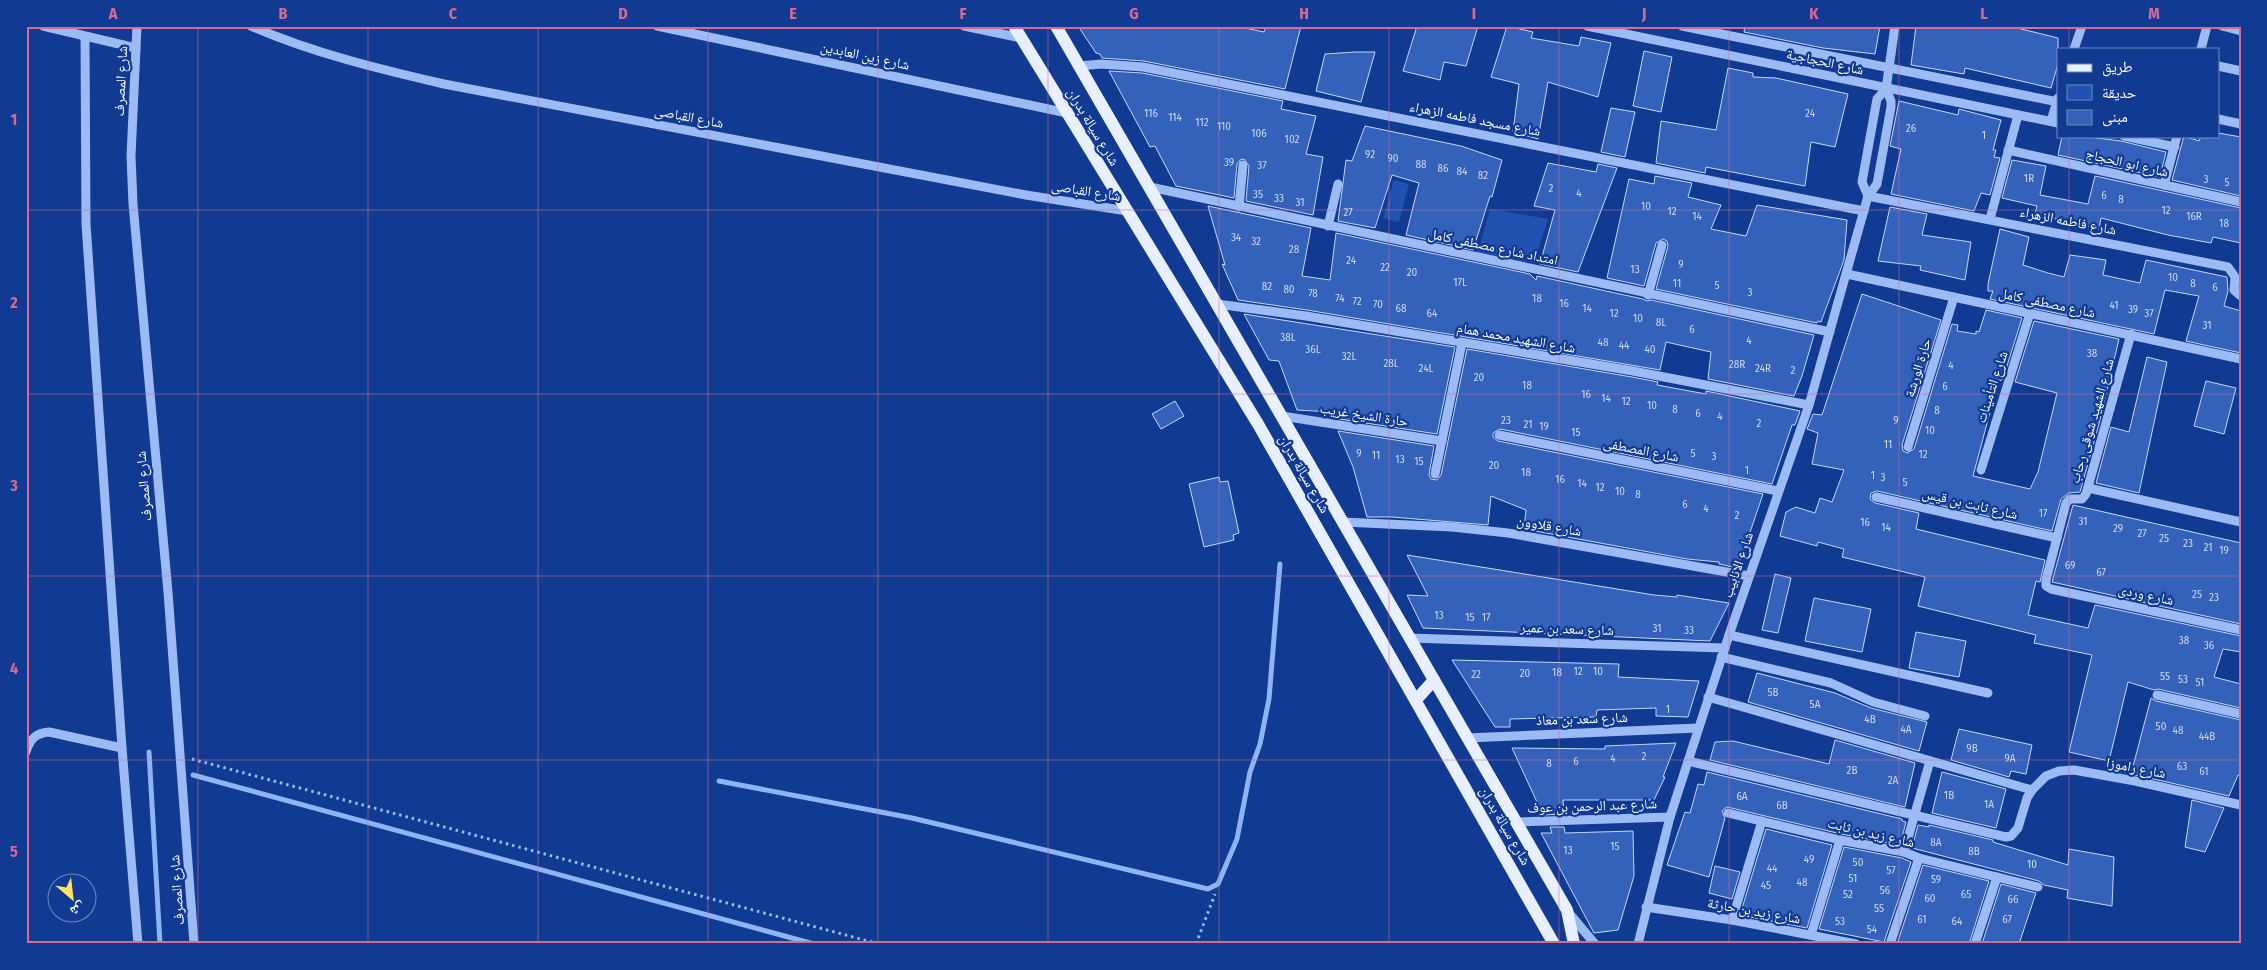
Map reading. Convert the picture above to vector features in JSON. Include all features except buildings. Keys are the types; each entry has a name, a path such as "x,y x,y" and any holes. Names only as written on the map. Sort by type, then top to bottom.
{"main road":[{"name":"شارع سيالة بدران","path":"1014,26 1258,424 1554,944"},
{"name":"شارع سيالة بدران","path":"1056,26 1567,910 1574,944"},
{"path":"1416,700 1434,680"}],"street":[{"path":"43,26 85,38 136,48"},
{"name":"شارع المصرف","path":"137,26 130,156 181,756 194,944"},
{"name":"شارع القباصى","path":"251,26 318,51 380,70 444,84 1016,193 1127,211"},
{"name":"شارع زين العابدين","path":"657,26 1067,113"},
{"path":"964,26 1021,38"},
{"name":"شارع الحجاجية","path":"1586,26 1627,30 1886,88 2055,122"},
{"name":"شارع الحجاجية","path":"1682,26 2057,100"},
{"path":"1886,88 1891,101 1891,108 1877,184 1868,196 1862,182 1877,99 1886,88 1895,26"},
{"path":"2074,48 2082,26"},
{"path":"2201,48 2207,26"},
{"path":"2222,26 2241,30"},
{"path":"85,38 86,224 122,748 138,944"},
{"name":"شارع مسجد فاطمه الزهراء","path":"1080,66 1115,64 1143,66 1864,211"},
{"path":"2220,66 2241,71"},
{"path":"2055,122 2057,107"},
{"path":"1990,219 2018,115"},
{"path":"2220,119 2241,124"},
{"path":"2133,138 2175,147"},
{"path":"2164,185 2177,138"},
{"name":"شارع ابو الحجاج","path":"2008,150 2241,202"},
{"path":"1238,206 1243,165"},
{"path":"1328,226 1338,184"},
{"name":"امتداد شارع مصطفى كامل","path":"1150,187 1648,295 1830,332"},
{"name":"شارع الانابيب","path":"1638,944 1670,817 1728,635 1809,405 1868,196"},
{"name":"شارع فاطمه الزهراء","path":"1868,196 2228,267 2233,271 2235,277 2234,290 2241,296"},
{"path":"1648,295 1662,245"},
{"name":"شارع مصطفى كامل","path":"1847,274 2241,359"},
{"name":"حارة الورشة","path":"1908,447 1954,297"},
{"name":"شارع الشهيد محمد همام","path":"1217,304 1306,316 1633,371 1809,405"},
{"name":"شارع التأمينات","path":"1981,470 2030,313"},
{"name":"شارع الشهيد شوقى رحاب","path":"2046,586 2068,500 2073,498 2082,499 2088,488 2131,334"},
{"path":"1435,474 1462,343"},
{"name":"حارة الشيخ غريب","path":"1282,416 1442,441"},
{"name":"شارع المصطفى","path":"1499,435 1778,491"},
{"path":"2088,488 2241,522"},
{"name":"شارع ثابت بن قيس","path":"1876,497 2057,538"},
{"name":"شارع قلاوون","path":"1343,522 1452,527 1508,533 1749,576"},
{"name":"شارع وردى","path":"2046,586 2051,589 2241,630"},
{"path":"1728,635 1988,693"},
{"name":"شارع سعد بن عمير","path":"1409,638 1724,648"},
{"path":"1721,657 1831,682 1873,702 1925,716"},
{"path":"2157,695 2241,714"},
{"path":"1688,761 2006,837 2011,836 2018,828 2027,798 2032,790 1708,697"},
{"name":"شارع سعد بن معاذ","path":"1467,738 1698,728"},
{"path":"26,752 32,738 39,733 49,732 122,748"},
{"path":"1904,852 1930,761"},
{"name":"شارع راموزا","path":"2032,790 2046,776 2059,771 2074,770 2135,781 2241,805"},
{"name":"شارع زيد بن ثابت","path":"1728,813 1840,840 1904,852 1919,858 2038,887"},
{"name":"شارع عبد الرحمن بن عوف","path":"1516,822 1670,817"},
{"path":"1732,920 1762,821"},
{"path":"1811,935 1840,840"},
{"path":"1890,944 1919,858"},
{"path":"1975,944 1997,877"},
{"name":"شارع زيد بن حارثة","path":"1646,907 1732,920 1856,944"},
{"name":"شارع سيالة بدران","path":"1567,910 1595,944"}],"path":[{"path":"181,756 880,944"},
{"path":"1196,944 1215,894"}],"green space":[{"path":"1394,180 1409,184 1399,222 1383,218"},
{"path":"1490,209 1548,219 1534,263 1478,252"}],"waterway":[{"path":"719,781 912,818 1208,889 1218,884 1237,839 1250,772 1260,744 1269,699 1280,564"},
{"path":"149,752 160,944"},
{"path":"193,775 814,944"}]}
